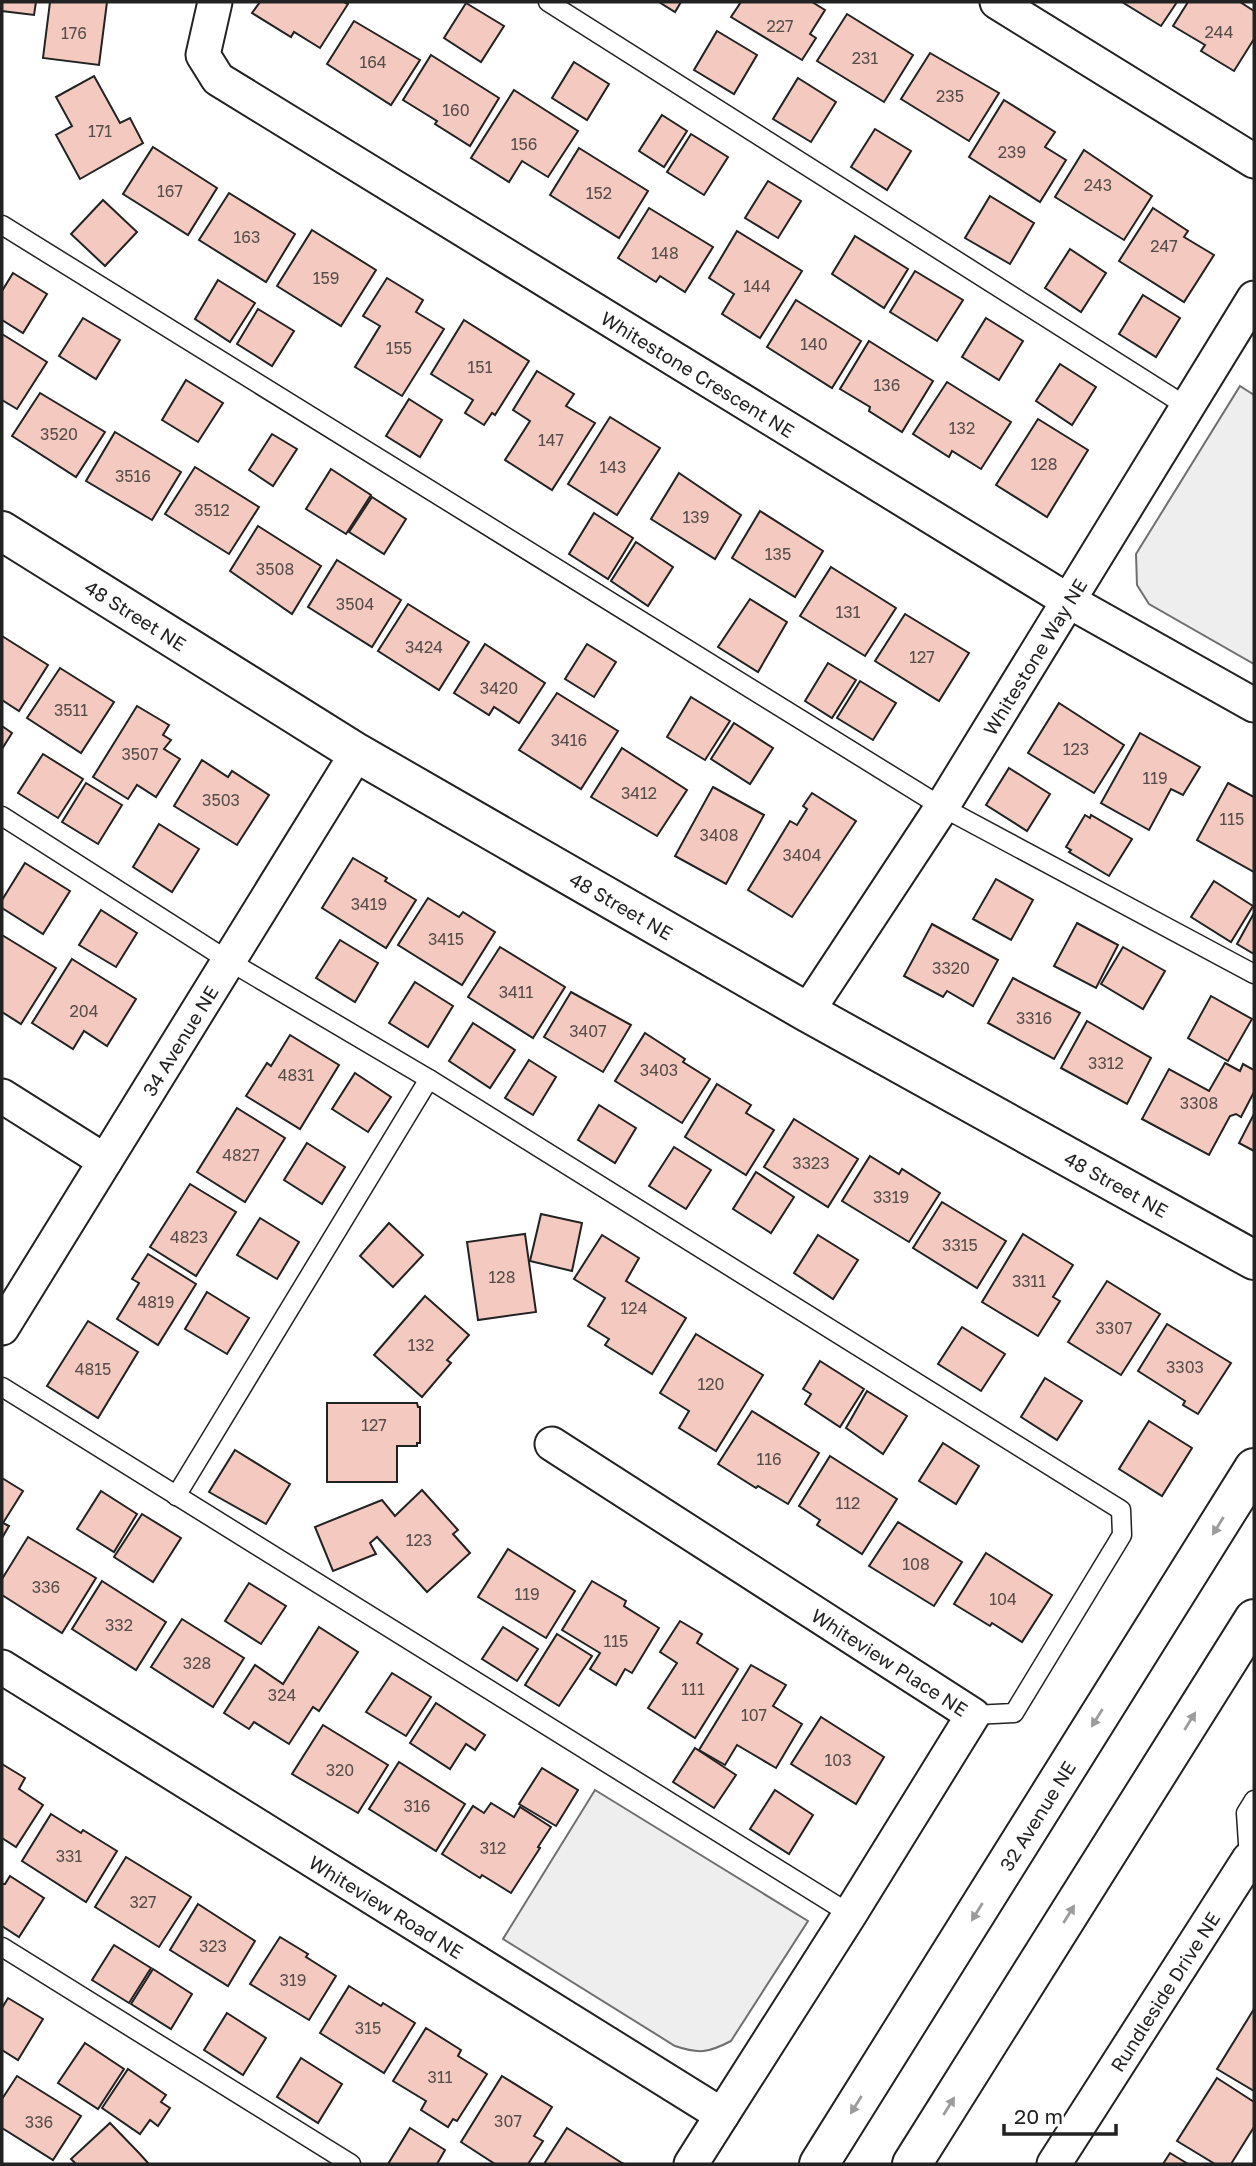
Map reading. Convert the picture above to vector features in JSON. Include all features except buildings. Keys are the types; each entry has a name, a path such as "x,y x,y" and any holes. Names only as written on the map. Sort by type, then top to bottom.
{"main road":[{"name":"48 Street NE","path":"2,531 357,753 807,1012 1254,1260"},
{"name":"32 Avenue NE","path":"819,2164 1254,1468"},
{"path":"912,2164 1254,1619"}],"street":[{"name":"Whitestone Crescent NE","path":"215,2 203,55 218,79 1067,600 1254,705"},
{"path":"997,2 1254,161"},
{"name":"Whitestone Way NE","path":"807,1012 942,807 1254,298"},
{"name":"34 Avenue NE","path":"2,1328 357,753"},
{"path":"2,1096 105,1160"},
{"name":"Whiteview Place NE","path":"552,1444 973,1715 722,2115"},
{"name":"Whiteview Road NE","path":"2,1667 722,2115"},
{"name":"Rundleside Drive NE","path":"1054,2164 1251,1860"},
{"path":"691,2164 722,2115"}],"lane":[{"path":"548,2 1186,406"},
{"path":"2,225 942,807 1254,974"},
{"path":"2,816 229,961 429,1079 1121,1510 1122,1535 1014,1713 973,1715"},
{"path":"176,1496 429,1079"},
{"path":"2,1387 850,1914"},
{"path":"1251,1860 1246,1814 1254,1800"},
{"path":"2,1947 351,2164"}],"shaded area":[{"path":"1240,386 1254,395 1254,664 1149,604 1137,585 1136,554"},
{"path":"595,1790 808,1921 731,2041 703,2051 675,2046 503,1939"}]}
